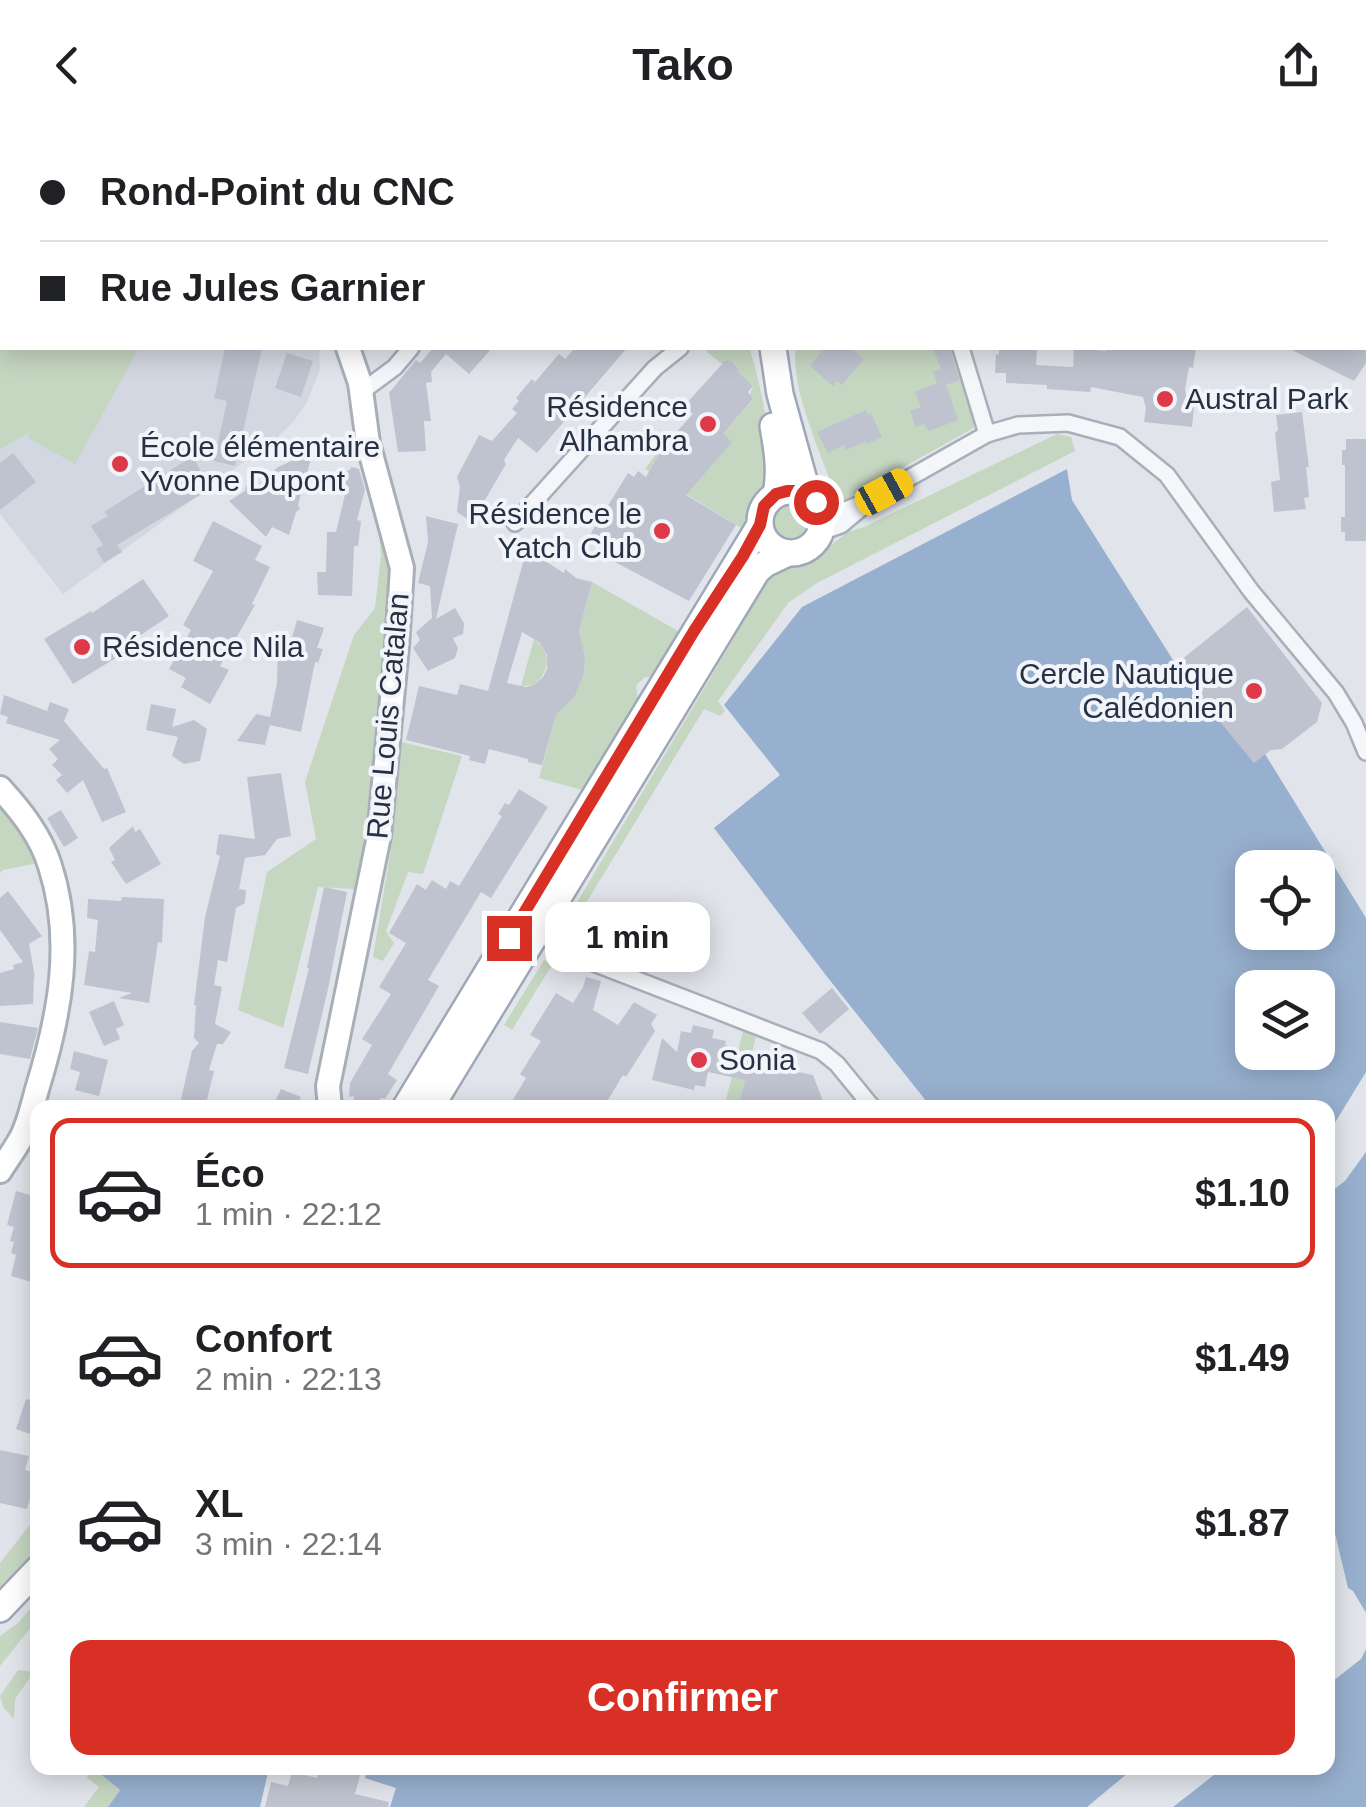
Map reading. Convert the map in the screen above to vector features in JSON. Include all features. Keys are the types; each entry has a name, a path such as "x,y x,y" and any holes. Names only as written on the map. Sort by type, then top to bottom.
{"main road":[{"path":"758,350 778,453 776,494"},
{"path":"411,1100 525,934 757,572 765,564 804,551 818,540 817,513 780,394 773,350"},
{"path":"436,1097 525,934 562,849 760,525 764,506 776,494 798,491 817,513"},
{"path":"760,525 769,544 788,554"},
{"path":"0,1609 30,1578"},
{"path":"0,1626 30,1602"}],"street":[{"name":"Rue Louis Catalan","path":"329,1100 328,1086 378,836 402,568 368,444 360,382 349,350"},
{"path":"360,393 379,381 408,350"},
{"path":"515,523 655,368 678,350"},
{"path":"961,350 986,434"},
{"path":"817,513 841,526 872,499 986,434 1018,425 1068,423 1120,436 1167,475 1251,591 1336,693 1366,752"},
{"path":"0,788 36,832 50,864 59,903 64,954 60,997 53,1038 33,1100"},
{"path":"525,934 821,1051 866,1100"},
{"path":"0,1170 22,1136 30,1111"}],"shaded area":[{"name":"École élémentaire Yvonne Dupont","path":"77,350 319,350 320,370 306,404 277,438 63,594 0,514 0,450 32,431"}],"green space":[{"path":"0,350 138,350 75,464 28,438 30,432 0,450"},
{"path":"750,350 764,405 769,472 743,529 645,469 657,453 657,461 723,434 753,400 753,386 737,371 739,368 731,361 722,364 707,352"},
{"path":"796,350 951,350 977,426 839,503 803,403"},
{"path":"1057,434 1071,437 1075,451 817,583 788,603 718,701 725,711 720,716 704,709 571,928 582,936 578,940 561,935 734,638 737,615 762,574 789,562 815,557 848,532"},
{"path":"792,498 809,505 816,522 809,539 792,546 775,539 768,522 775,505"},
{"path":"387,523 392,556 375,723 373,814 354,889 318,887 283,1028 238,1010 267,872 316,839 305,782 354,635 375,608 381,554 379,531"},
{"path":"592,582 678,631 652,677 645,677 636,685 638,701 582,790 539,778 556,715 575,696 584,673 585,656 579,631"},
{"path":"534,639 544,650 546,668 534,685 521,686"},
{"path":"401,742 462,756 423,874 408,872 386,931 394,943 383,961 373,957 391,849"},
{"path":"0,802 33,845 38,863 0,873"},
{"path":"544,960 552,965 512,1030 504,1025"},
{"path":"743,1031 756,1037 740,1100 726,1100"},
{"path":"30,1525 30,1562 0,1595 0,1563"},
{"path":"30,1609 30,1629 0,1666 0,1636"},
{"path":"18,1670 30,1672 15,1699 14,1719 3,1707 0,1696"},
{"path":"102,1775 120,1790 108,1807 84,1807 99,1787 87,1778"}],"water":[{"path":"1067,469 1072,500 1185,679 1254,762 1265,754 1324,850 1235,850 1235,950 1335,950 1335,868 1366,918 1366,1072 1335,1123 1335,1100 925,1100 714,828 780,775 724,705 802,607"},
{"path":"1366,1152 1366,1613 1353,1592 1335,1592 1335,1189"},
{"path":"1366,1649 1366,1807 1173,1807 1214,1775 1335,1775 1335,1679 1361,1659"},
{"path":"102,1775 267,1775 260,1807 108,1807 120,1790"},
{"path":"1126,1775 1087,1807 390,1807 396,1788 365,1778"}],"pier":[{"path":"1335,1533 1348,1588 1366,1618 1347,1594 1336,1596"}],"building":[{"path":"225,350 262,350 235,466 214,461 227,401 214,398"},
{"path":"431,350 490,350 469,374 446,354 431,372 432,382 426,383 431,421 424,421 426,451 398,452 389,393 416,360 420,363"},
{"path":"573,350 625,350 537,453 518,438 472,522 457,512 457,477 479,435 492,441 517,413 512,409 519,401 516,398 532,379 535,382 559,354 565,359"},
{"path":"823,350 853,350 864,359 842,385 837,381 833,386 810,366"},
{"path":"934,350 951,350 959,380 946,385 958,420 929,431 924,424 916,427 910,411 921,407 915,392 937,383 933,372 941,369"},
{"path":"999,350 1037,350 1036,365 1073,367 1074,350 1196,350 1185,390 1188,406 1194,407 1192,427 1144,422 1143,397 1091,387 1090,392 1006,383 1006,373 995,373 996,354"},
{"path":"1292,350 1366,350 1366,363 1354,381"},
{"path":"287,353 313,361 301,397 275,388"},
{"name":"Résidence le Yatch Club","path":"725,361 731,361 753,386 748,392 753,399 723,434 732,442 686,495 736,525 689,601 613,561 615,557 600,548 602,545 588,538 628,473 634,477 638,471 646,477 657,453 693,414 684,406"},
{"path":"866,410 882,437 846,450 844,445 828,453 817,432"},
{"path":"1302,412 1309,467 1306,509 1274,512 1271,482 1280,480 1276,415"},
{"path":"1346,439 1366,439 1366,541 1345,541 1345,532 1341,532 1341,517 1345,517 1342,450 1346,450"},
{"path":"303,449 313,452 300,509 289,535 272,527 266,537 229,501 245,491 246,486 256,487 278,467 296,459"},
{"path":"13,453 36,482 0,510 0,463"},
{"path":"193,456 210,489 117,545 122,552 104,563 96,549 103,545 91,526 108,516 104,512"},
{"path":"351,467 359,469 365,490 357,520 361,521 358,546 354,546 352,596 318,595 317,572 326,572 327,532 336,532 346,490 342,472"},
{"path":"426,516 458,524 436,619 455,608 464,623 463,634 453,638 458,648 455,658 428,671 413,648 420,640 416,632 432,618 430,586 418,583 428,542"},
{"path":"213,521 262,546 255,560 270,567 252,604 255,605 220,666 229,670 210,704 181,687 186,678 169,669 191,630 183,625 213,571 193,561"},
{"path":"528,544 545,548 542,559 564,573 565,569 576,578 592,582 579,631 585,656 584,673 575,696 556,715 542,765 489,749 485,764 469,760 470,756 406,740 419,686 457,695 460,684 488,691","holes":["522,632 539,642 547,655 543,677 526,687 507,683"]},
{"path":"143,579 169,616 116,652 119,656 73,684 44,639"},
{"name":"Cercle Nautique Calédonien","path":"1247,607 1322,703 1317,722 1282,749 1271,750 1254,763 1176,664"},
{"path":"297,620 324,628 317,648 323,649 318,663 315,662 301,732 270,725 265,745 237,741 256,714 270,717 277,683 278,648 288,651"},
{"path":"4,695 47,711 50,702 69,709 64,721 107,768 126,812 102,822 83,780 67,793 56,780 62,775 52,765 58,759 49,749 60,740 6,723 8,717 0,714"},
{"path":"151,704 176,709 172,727 194,720 207,729 200,761 184,764 172,756 178,737 146,730"},
{"path":"281,773 291,836 277,839 265,855 245,858 239,889 246,890 245,903 236,908 227,962 218,960 214,985 222,987 215,1024 231,1032 223,1044 217,1044 209,1070 214,1071 207,1100 181,1100 192,1051 199,1043 194,1038 194,1005 205,917 220,856 216,854 219,834 255,839 247,777"},
{"path":"519,789 548,807 491,898 481,892 428,980 439,986 388,1074 397,1080 385,1099 354,1100 354,1096 349,1097 350,1083 372,1045 362,1039 391,994 379,987 406,943 389,933 417,884 426,890 432,880 446,889 450,881 459,886 502,816 498,814 505,803 509,805"},
{"path":"61,810 78,838 64,847 47,818"},
{"path":"133,826 135,832 140,829 161,864 126,884 111,862 115,860 109,848"},
{"path":"324,887 347,892 308,1074 284,1068"},
{"path":"8,891 42,936 29,944 35,978 33,1004 0,1006 0,973 23,962 0,930 0,898"},
{"path":"122,897 164,899 162,943 158,942 149,1003 119,998 132,993 84,985 89,951 95,952 98,920 87,918 88,899 121,901"},
{"path":"586,977 601,981 593,1010 618,1025 634,1002 657,1015 651,1024 655,1031 608,1100 513,1100 526,1078 520,1074 541,1041 530,1035 556,993 573,1003"},
{"path":"832,988 849,1009 820,1034 802,1013"},
{"path":"114,1001 124,1025 116,1029 120,1039 104,1046 89,1012"},
{"path":"0,1022 38,1028 30,1059 0,1054"},
{"path":"693,1025 714,1030 712,1038 738,1048 736,1057 774,1066 775,1060 799,1066 798,1072 813,1075 823,1100 740,1100 745,1080 708,1072 705,1087 695,1085 694,1090 652,1080 662,1038 677,1052 681,1031 691,1033"},
{"path":"74,1051 108,1060 99,1096 75,1090 80,1072 70,1069"},
{"path":"281,1089 301,1097 300,1100 276,1100"},
{"path":"16,1191 30,1195 30,1282 11,1276 16,1255 11,1253 14,1242 10,1241 14,1227 7,1225"},
{"path":"26,1399 30,1400 30,1434 16,1429"},
{"path":"0,1450 29,1456 25,1470 30,1471 27,1509 0,1503"},
{"path":"291,1775 360,1775 355,1794 389,1802 388,1807 265,1807 271,1782 288,1786"}],"place":[{"name":"Austral Park","path":"1165,399"},
{"name":"Résidence Alhambra","path":"708,424"},
{"name":"École élémentaire Yvonne Dupont","path":"120,464"},
{"name":"Résidence le Yatch Club","path":"662,531"},
{"name":"Résidence Nila","path":"82,647"},
{"name":"Cercle Nautique Calédonien","path":"1254,691"},
{"name":"Sonia","path":"699,1060"}],"route":[{"path":"509,938 743,556 760,525 764,506 776,494 787,491 798,491 816,502"}]}
